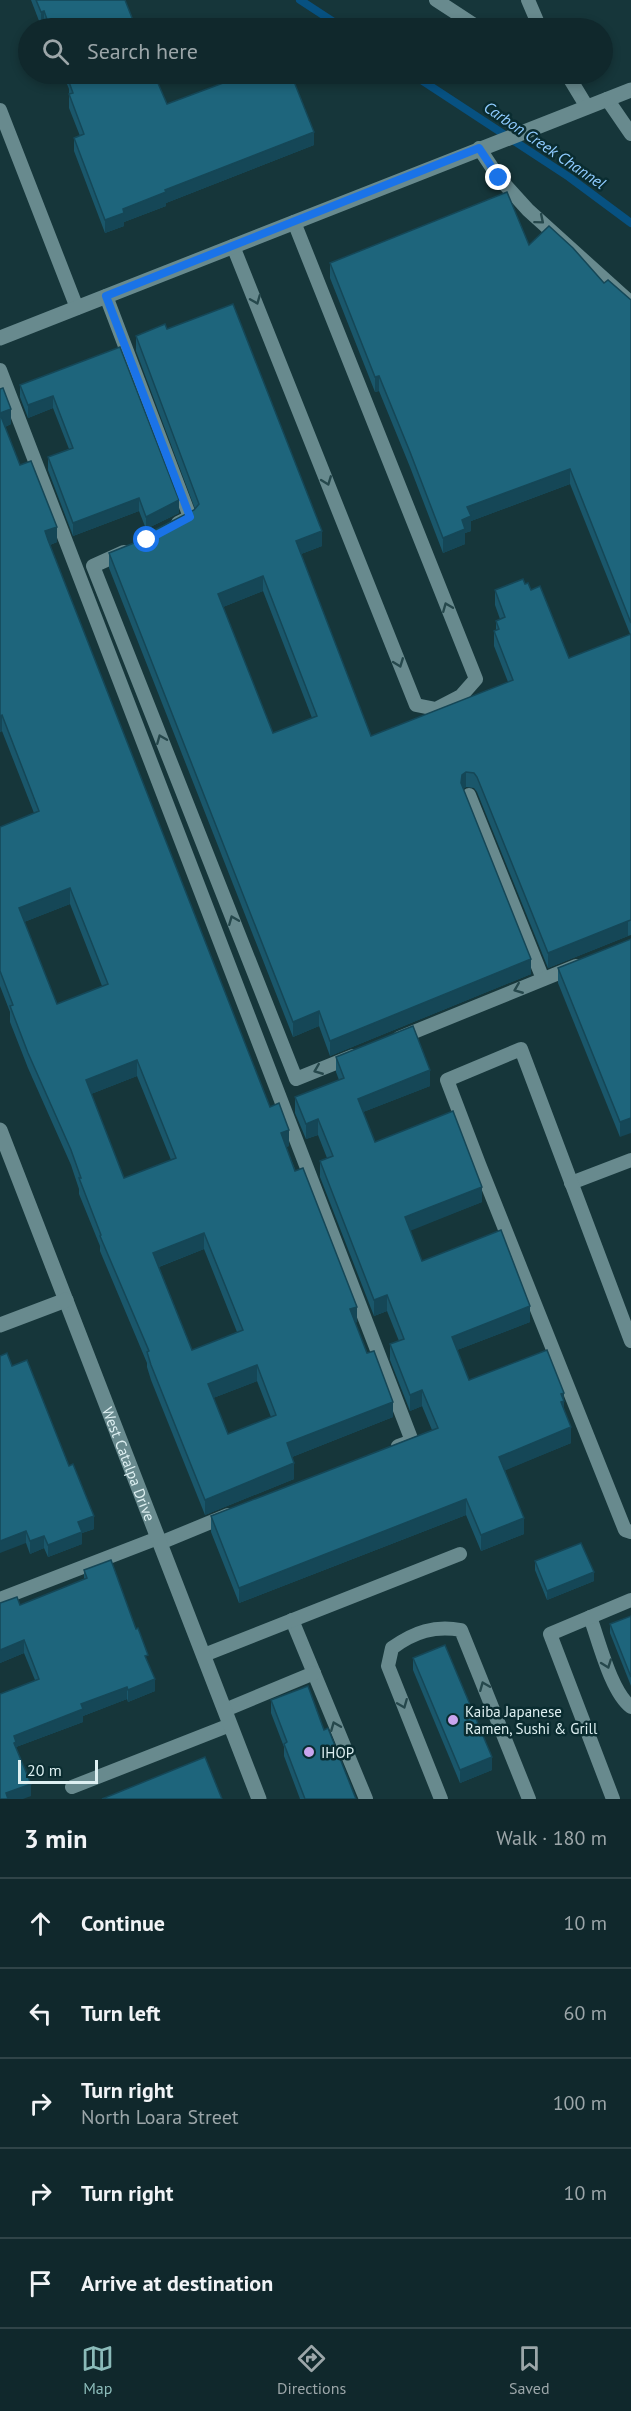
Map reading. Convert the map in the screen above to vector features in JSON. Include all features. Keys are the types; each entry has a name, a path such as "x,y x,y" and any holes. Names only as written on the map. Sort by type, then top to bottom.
{"street":[{"path":"0,338 631,90"},
{"name":"West Catalpa Drive","path":"0,1130 260,1799"},
{"path":"0,1325 66,1300"}],"lane":[{"path":"436,0 464,18"},
{"path":"528,0 536,18"},
{"path":"573,84 587,106"},
{"path":"607,99 631,134"},
{"path":"0,110 77,308"},
{"path":"483,147 499,178 528,210 631,303"},
{"path":"233,246 416,705 436,709 462,696 476,679 294,222"},
{"path":"106,296 190,517 164,531"},
{"path":"0,370 412,1441 390,1450"},
{"path":"136,545 93,566 296,1079 587,962"},
{"path":"469,795 543,979"},
{"path":"631,1341 521,1049 447,1080 625,1530 631,1533"},
{"path":"571,1183 631,1160"},
{"path":"0,1599 237,1512"},
{"path":"204,1655 460,1554"},
{"path":"613,1799 550,1634 631,1600"},
{"path":"590,1617 611,1676 631,1707"},
{"path":"292,1620 366,1799"},
{"path":"441,1799 388,1666 392,1648 406,1638 443,1627 462,1630 529,1799"},
{"path":"225,1710 314,1673"},
{"path":"72,1787 231,1725"}],"building":[{"path":"36,0 125,0 132,18 46,18 44,11 41,12"},
{"path":"70,84 158,84 167,104 220,84 295,84 314,132 165,190 166,192 123,209 124,213 105,220 74,138 84,134 69,94 73,93"},
{"path":"507,192 529,245 549,226 573,248 604,283 608,280 631,300 631,623 570,469 467,507 471,516 462,520 465,529 443,538 379,376 375,377 330,263"},
{"path":"233,304 322,531 296,541 371,736 513,680 494,631 499,629 496,621 505,617 495,590 523,579 531,590 540,586 569,658 631,634 631,920 548,953 477,777 474,773 466,772 462,775 461,783 531,959 330,1041 319,1011 293,1022 109,553 154,535 153,531 194,510 199,504 136,336 165,324 167,329","holes":["263,576 317,716 273,733 218,594"]},
{"path":"120,347 179,500 146,517 139,498 73,523 48,457 73,448 53,396 28,405 20,385"},
{"path":"3,388 11,409 0,413 0,389"},
{"path":"0,414 20,465 31,461 57,527 45,531 48,540 270,1107 279,1103 289,1130 281,1133 295,1171 303,1168 357,1307 350,1309 367,1353 374,1351 393,1402 287,1443 294,1463 205,1500 151,1365 147,1352 149,1351 100,1236 71,1150 28,1053 10,1006 13,1005 0,971 0,827 39,811 2,715 0,716","holes":["70,888 108,984 57,1004 19,908","137,1060 176,1158 124,1178 86,1080","204,1233 243,1330 192,1350 153,1253","257,1365 276,1415 228,1434 208,1384"]},
{"path":"631,939 631,1118 620,1122 558,968"},
{"path":"413,1026 430,1070 358,1099 375,1142 453,1111 482,1187 405,1217 422,1261 501,1230 530,1306 452,1337 469,1380 547,1350 564,1393 561,1394 564,1401 561,1402 571,1427 499,1457 524,1518 481,1535 466,1499 239,1588 211,1516 438,1428 422,1390 410,1395 390,1344 404,1339 387,1295 374,1300 320,1161 333,1156 318,1119 306,1124 295,1097 344,1078 336,1057"},
{"path":"7,1353 12,1366 27,1360 69,1466 73,1464 94,1516 78,1522 82,1532 48,1545 44,1536 30,1541 26,1531 0,1541 0,1356"},
{"path":"581,1543 594,1572 547,1591 535,1561"},
{"path":"111,1560 155,1679 81,1704 83,1709 14,1736 16,1742 14,1743 31,1784 6,1793 8,1799 0,1799 0,1694 39,1679 24,1640 0,1650 0,1603 17,1597 20,1605 87,1578 84,1570"},
{"path":"631,1616 631,1677 610,1624"},
{"name":"Kaiba Japanese Ramen, Sushi & Grill","path":"445,1645 492,1757 460,1770 413,1658"},
{"name":"IHOP","path":"308,1686 324,1730 328,1728 356,1799 305,1799 284,1744 287,1742 271,1700"},
{"path":"205,1757 222,1799 102,1799"}],"waterway":[{"name":"Carbon Creek Channel","path":"300,0 328,18"},
{"name":"Carbon Creek Channel","path":"427,84 569,177 631,223"}],"place":[{"name":"Kaiba Japanese Ramen, Sushi & Grill","path":"453,1720"},
{"name":"IHOP","path":"309,1752"}],"route":[{"path":"147,540 190,517 106,296 479,148 499,178"}]}
